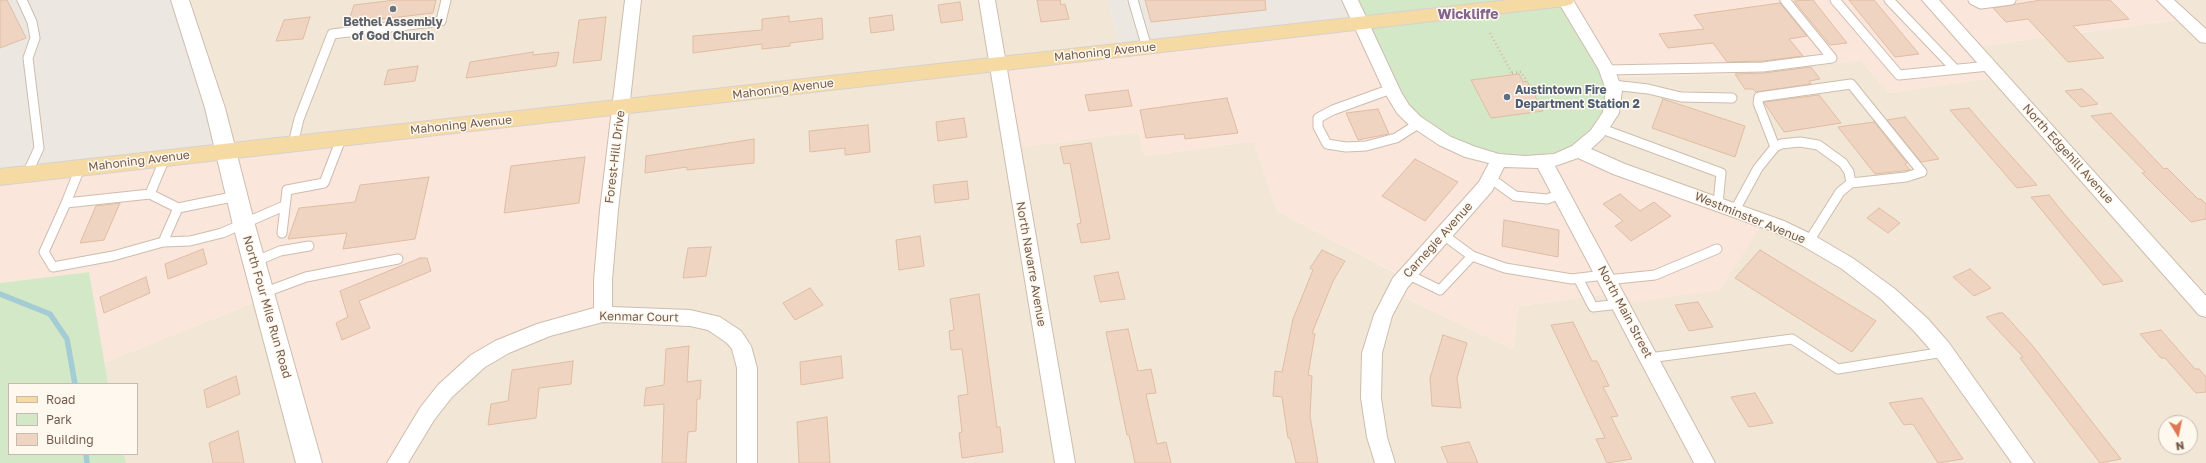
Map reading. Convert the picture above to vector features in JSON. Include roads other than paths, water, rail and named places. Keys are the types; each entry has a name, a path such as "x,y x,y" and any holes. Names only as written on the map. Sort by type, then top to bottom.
{"main road":[{"name":"Mahoning Avenue","path":"0,177 1565,0"}],"street":[{"name":"North Four Mile Run Road","path":"180,0 215,108 244,225 309,463"},
{"name":"Forest-Hill Drive","path":"603,314 603,280 608,218 633,0"},
{"name":"North Navarre Avenue","path":"987,0 1065,463"},
{"path":"1350,0 1391,90 1403,109 1418,124 1445,141 1499,160 1544,162 1578,151 1602,129 1611,113 1614,99 1613,85 1607,70 1565,0"},
{"name":"North Edgehill Avenue","path":"1930,0 2206,309"},
{"path":"2165,0 2206,38"},
{"name":"Westminster Avenue","path":"1578,151 1619,169 1778,226 1848,264 1888,294 1921,325 1944,352 2024,463"},
{"name":"Carnegie Avenue","path":"1385,463 1377,437 1371,404 1372,353 1383,315 1407,274 1486,186 1499,160"},
{"name":"North Main Street","path":"1544,162 1705,463"},
{"name":"Kenmar Court","path":"397,463 427,414 445,391 478,361 502,348 544,330 568,322 603,314 690,318 713,323 734,337 741,346 747,368 747,463"}],"lane":[{"path":"22,0 32,22 36,38 28,58 39,148 27,174"},
{"path":"293,144 299,119 332,34 441,21 446,0"},
{"path":"1133,0 1147,48"},
{"path":"1607,70 1763,67 1832,58 1785,0"},
{"path":"1835,0 1899,75 1988,66"},
{"path":"1889,0 1955,69"},
{"path":"1973,0 1981,4 2011,0"},
{"path":"1775,147 1758,103 1759,97 1851,84 1922,172 1906,177 1851,183 1840,192 1808,241"},
{"path":"1613,85 1648,89 1680,97 1732,98"},
{"path":"1391,90 1333,110 1318,118 1318,127 1327,144 1346,148 1366,146 1396,138 1418,124"},
{"path":"1602,129 1720,173 1726,207"},
{"path":"282,233 287,190 324,183 341,138"},
{"path":"1726,207 1775,147 1781,144 1800,142 1818,145 1843,163 1849,172 1851,183"},
{"path":"150,194 165,158"},
{"path":"80,168 44,252 53,267 113,256 164,242 190,241 244,225 284,206"},
{"path":"1490,178 1515,196 1547,199 1561,194"},
{"path":"66,203 150,194 178,208 237,196"},
{"path":"164,242 178,208"},
{"path":"1442,234 1472,256 1505,268 1572,279 1655,275 1717,249"},
{"path":"254,262 280,251 309,246"},
{"path":"1407,274 1440,290 1472,256"},
{"path":"263,293 306,277 398,259"},
{"path":"1578,278 1593,307 1620,304"},
{"path":"1649,358 1792,339 1838,369 1944,352"}],"waterway":[{"path":"0,294 50,314 67,339 75,383"},
{"path":"86,455 87,463"}],"place":[{"name":"Bethel Assembly of God Church","path":"393,9"},
{"name":"Austintown Fire Department Station 2","path":"1507,97"}],"district":[{"name":"Wickliffe","path":"1468,15"}]}
